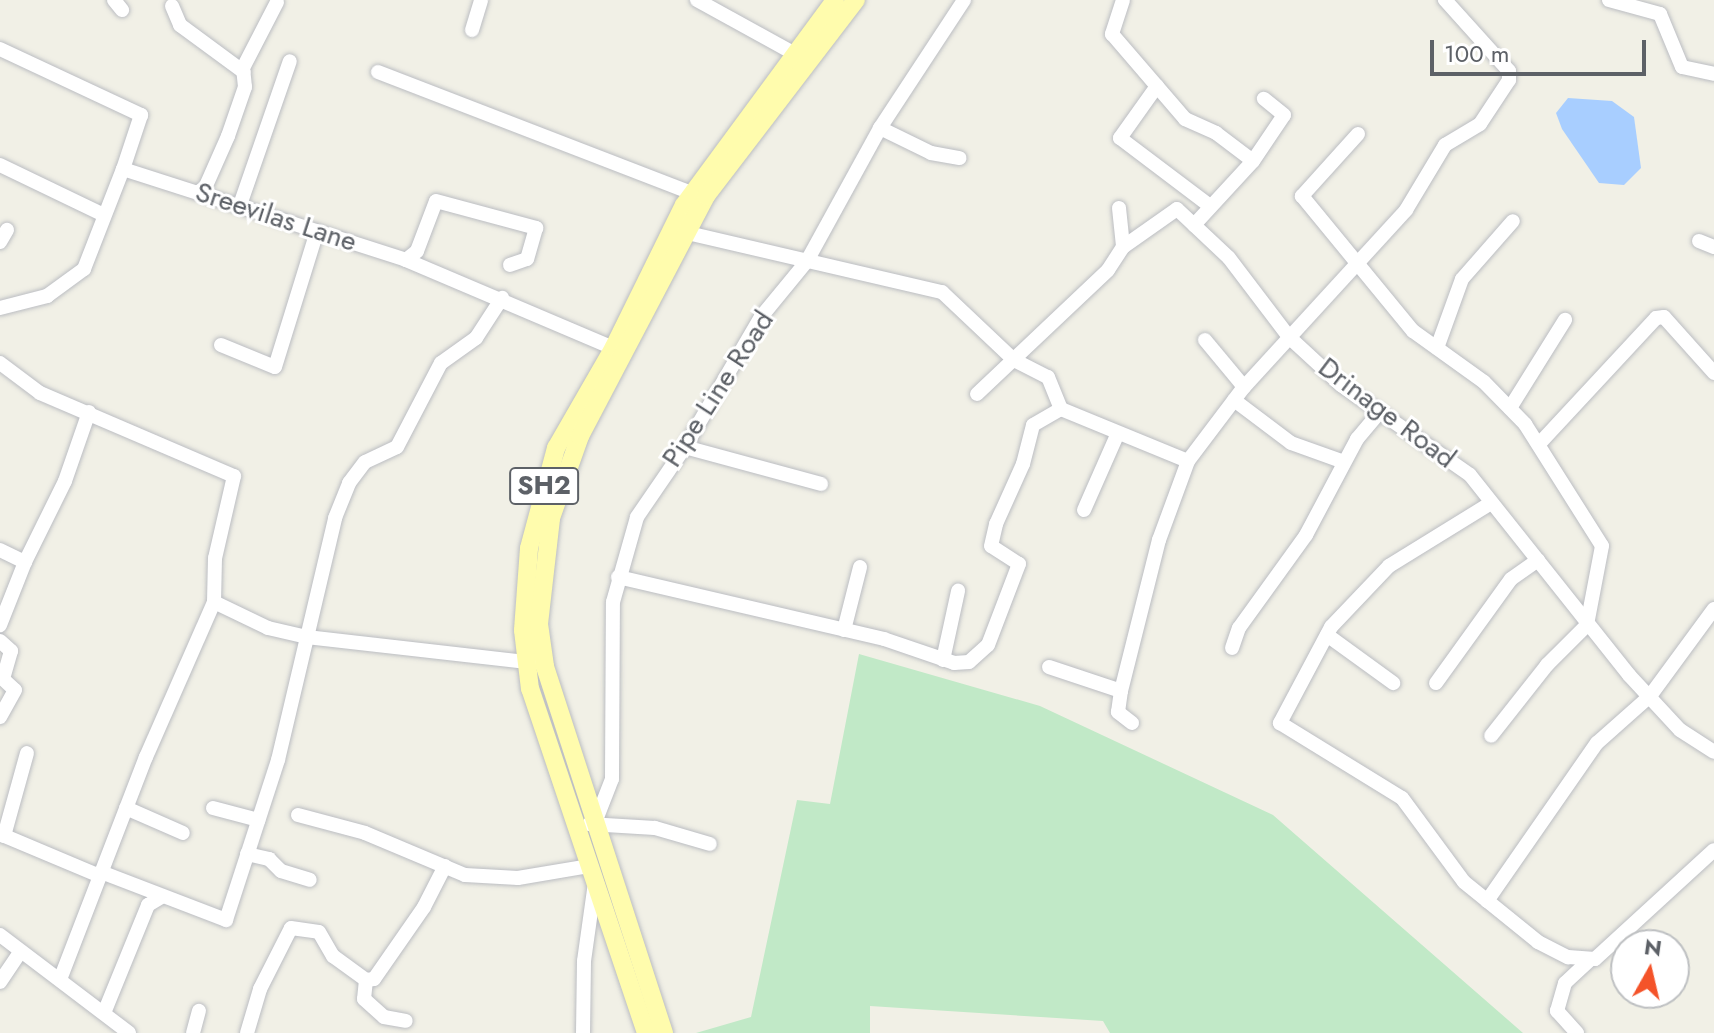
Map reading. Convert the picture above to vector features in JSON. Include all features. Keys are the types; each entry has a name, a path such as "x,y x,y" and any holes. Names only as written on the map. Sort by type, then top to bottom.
{"main road":[{"path":"646,1033 578,829 535,663 551,518 580,436 678,230 691,193 797,55 835,0"},
{"path":"678,230 856,0"},
{"path":"535,663 596,820 664,1033"}],"street":[{"path":"472,30 481,0"},
{"path":"697,0 797,55"},
{"name":"Pipe Line Road","path":"596,820 612,779 613,602 637,517 685,447 761,317 807,261 880,128 964,0"},
{"path":"1123,0 1112,34 1185,119 1216,133 1253,161"},
{"path":"1132,723 1118,712 1121,691 1159,540 1188,461 1244,387 1406,210 1445,145 1480,124 1509,80 1509,71 1445,0"},
{"path":"1609,0 1633,4 1660,14 1682,67 1714,74"},
{"path":"198,192 205,188 228,136 245,87 244,72 277,2"},
{"path":"172,6 180,25 244,72"},
{"path":"0,49 141,115 84,269 68,285 0,308"},
{"path":"240,205 290,61"},
{"path":"378,72 691,193"},
{"path":"1157,86 1120,138 1210,206"},
{"path":"1194,225 1253,161 1284,115 1264,99"},
{"path":"880,128 931,153 960,158"},
{"path":"1358,134 1302,196 1356,268 1413,331 1510,408 1539,444 1602,546 1587,625 1547,665 1491,736"},
{"path":"0,165 102,214"},
{"name":"Sreevilas Lane","path":"123,169 406,260 620,350"},
{"path":"406,260 417,251 436,201 536,228 527,259 510,265"},
{"path":"977,394 1108,270 1123,247 1119,208"},
{"name":"Drinage Road","path":"1123,247 1177,209 1229,258 1289,337 1379,413 1470,475 1587,625 1680,730 1714,752"},
{"path":"1437,348 1462,279 1513,221"},
{"path":"678,230 942,292 1014,360 1048,377 1061,409 1188,461"},
{"path":"221,345 275,367 317,231"},
{"path":"1699,241 1714,247"},
{"path":"27,753 2,835 226,920 258,820 349,483 365,462 397,447 441,363 476,338 502,298"},
{"path":"1539,444 1656,318 1664,317 1714,373"},
{"path":"1510,408 1565,320"},
{"path":"1205,340 1244,387"},
{"path":"0,363 40,393 234,476 215,558 214,602 126,808 61,977"},
{"path":"1234,400 1291,443 1344,462"},
{"path":"618,577 844,630 943,660 969,662 988,645 1019,564 991,546 996,524 1023,464 1033,425 1061,409"},
{"path":"0,625 25,562 65,481 89,412"},
{"path":"1232,648 1239,628 1306,535 1344,462 1379,413"},
{"path":"1084,510 1118,433"},
{"path":"685,447 821,484"},
{"path":"1491,503 1389,566 1327,635 1280,723 1402,798 1443,858 1487,901 1538,942 1568,957 1590,960"},
{"path":"0,550 25,562"},
{"path":"1436,683 1511,579 1538,560"},
{"path":"844,630 860,567"},
{"path":"943,660 958,591"},
{"path":"214,602 268,628 307,637 535,663"},
{"path":"1487,901 1597,743 1650,696 1714,609"},
{"path":"1327,635 1393,683"},
{"path":"0,641 11,651 3,679 15,690 0,717"},
{"path":"1049,667 1121,691"},
{"path":"126,808 183,833"},
{"path":"213,808 258,820"},
{"path":"298,815 365,833 465,875 503,878 592,874 615,883"},
{"path":"578,829 596,820 655,828 710,844"},
{"path":"1577,1033 1557,1011 1565,983 1714,850"},
{"path":"247,854 310,880"},
{"path":"406,1021 384,1017 364,999 366,980 391,961 445,866"},
{"path":"583,1033 584,961 592,874"},
{"path":"104,1013 122,958 148,905 163,896"},
{"path":"247,1033 260,989 291,928 319,932 333,956 366,980"},
{"path":"0,935 20,952 61,977 129,1033"},
{"path":"0,982 20,952"},
{"path":"193,1033 199,1011"}],"green space":[{"path":"859,654 1040,706 1273,815 1523,1033 1110,1033 1103,1021 870,1006 870,1033 696,1033 751,1017 797,800 830,804"}],"water":[{"path":"1568,98 1612,101 1634,117 1641,168 1624,185 1599,183 1562,129 1556,113"}]}
